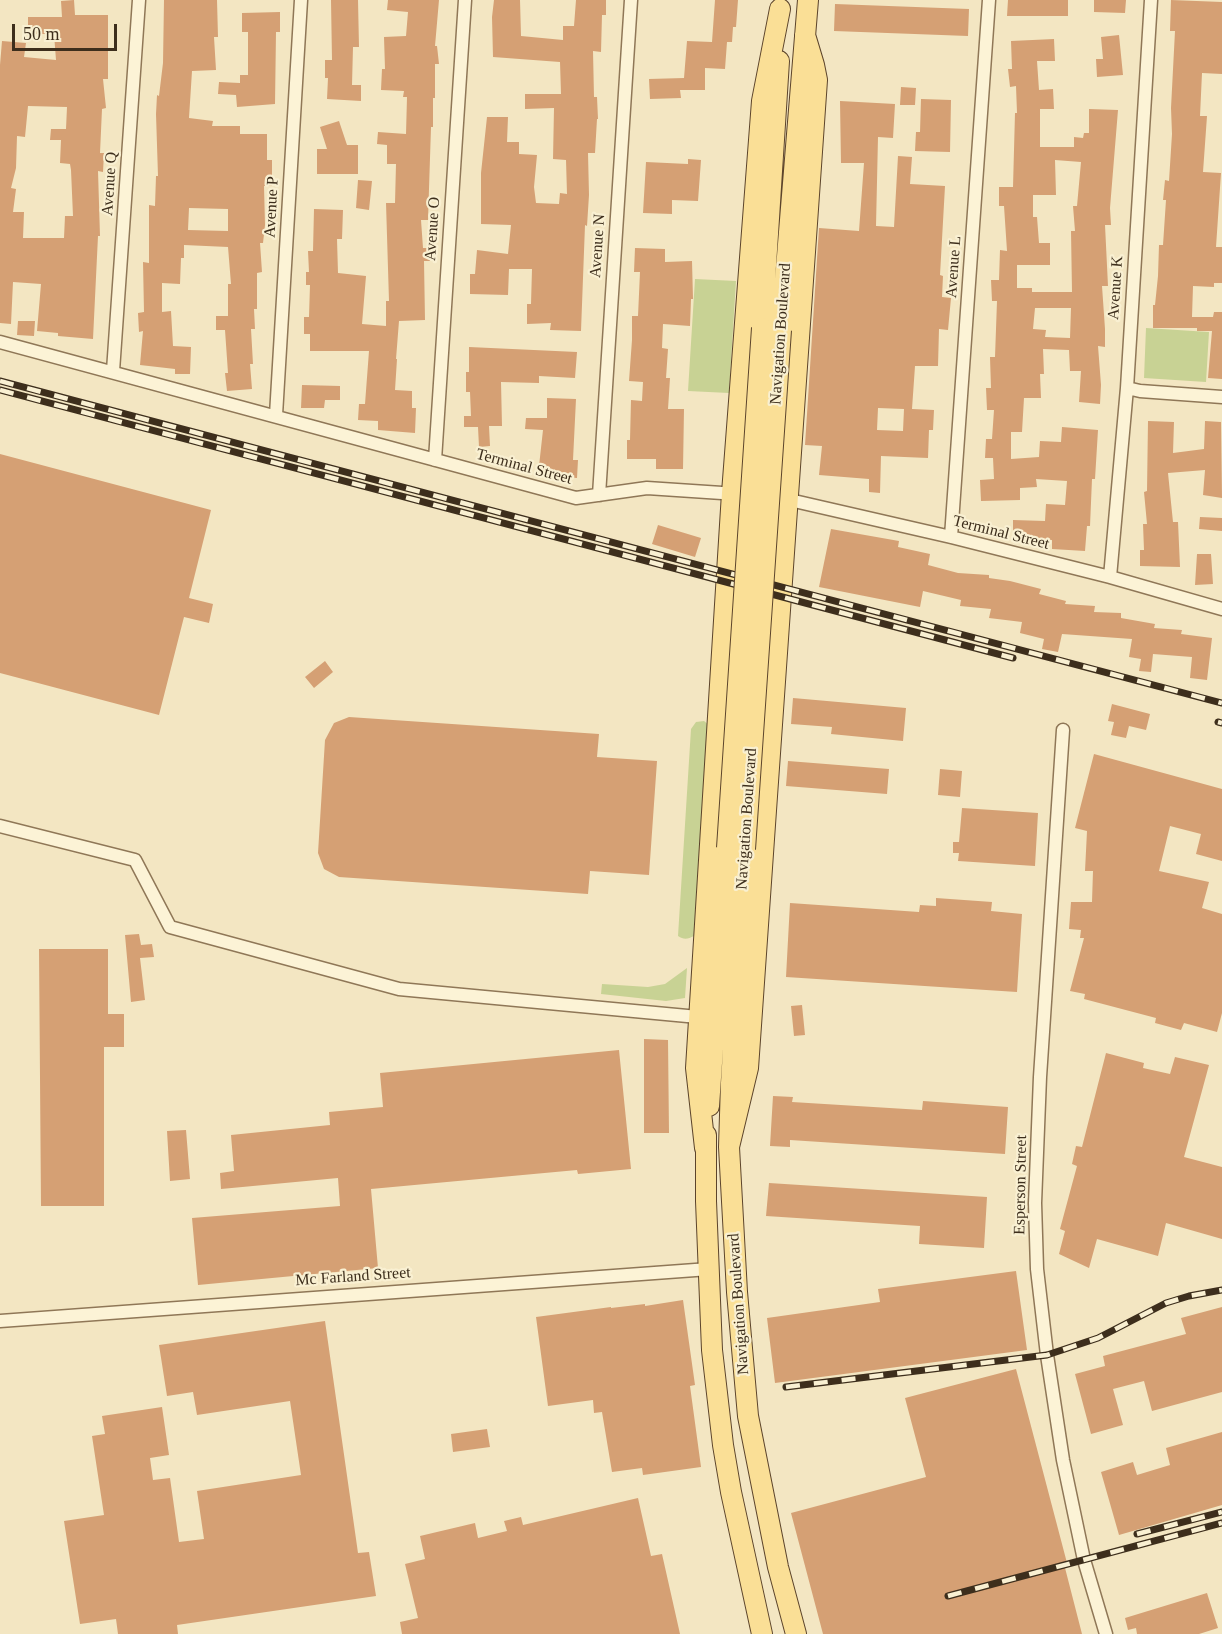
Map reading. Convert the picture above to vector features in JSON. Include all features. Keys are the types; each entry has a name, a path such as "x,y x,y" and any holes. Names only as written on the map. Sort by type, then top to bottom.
{"main road":[{"name":"Navigation Boulevard","path":"762,1634 723,1444 712,1350 705,1148 736,848 772,329 808,0"},
{"name":"Navigation Boulevard","path":"772,329 781,4"},
{"path":"705,1148 696,1068 698,1017 732,494 762,101 781,4"},
{"path":"729,1147 748,1068 789,499 817,80 805,35"},
{"name":"Navigation Boulevard","path":"736,848 729,1147 748,1416 778,1567 796,1634"},
{"path":"709,1269 736,1258"}],"street":[{"name":"Avenue Q","path":"113,371 139,0"},
{"name":"Avenue P","path":"276,415 301,0"},
{"name":"Avenue O","path":"435,460 465,0"},
{"name":"Avenue N","path":"599,495 631,0"},
{"name":"Avenue L","path":"951,537 989,0"},
{"name":"Avenue K","path":"1110,577 1127,388 1151,0"},
{"name":"Terminal Street","path":"0,342 576,498 647,488 789,499 1110,577 1222,609"},
{"path":"1127,388 1222,397"},
{"name":"Esperson Street","path":"1063,730 1040,1077 1035,1203 1037,1269 1063,1460 1084,1560 1106,1634"},
{"path":"0,826 135,860 170,927 399,989 698,1017"},
{"name":"Mc Farland Street","path":"0,1321 531,1280 709,1269"}],"green space":[{"path":"695,279 736,281 729,393 688,391"},
{"path":"1146,328 1209,332 1206,382 1144,378"},
{"path":"704,721 709,725 694,936 684,939 678,936 691,729 696,722"},
{"path":"687,968 685,998 666,1001 601,994 602,984 648,987 665,984"}],"building":[{"path":"74,0 75,15 108,15 108,79 103,79 106,108 102,109 100,153 104,153 103,172 98,171 100,236 98,236 93,339 58,336 58,333 37,331 41,284 13,282 11,324 0,323 0,65 2,41 26,43 24,57 56,60 54,34 28,34 28,17 62,17 61,1","holes":["28,106 67,107 66,129 51,129 50,140 61,140 60,163 70,164 73,216 65,216 64,238 23,238 24,212 13,212 16,189 11,188 16,168 17,136 25,137"]},
{"path":"164,0 217,0 218,37 214,37 216,70 192,71 189,118 213,121 212,126 240,126 240,134 267,134 267,160 272,160 272,186 264,186 265,225 263,243 260,243 262,272 257,273 255,329 251,329 252,389 227,391 225,330 216,330 216,316 228,316 228,284 231,284 228,247 184,245 180,284 162,283 162,312 171,311 173,346 191,347 190,374 175,374 175,369 140,365 143,331 139,332 138,313 144,312 143,262 149,263 149,205 155,206 156,176 158,176 156,114 163,63","holes":["189,208 228,209 228,231 188,230"]},
{"path":"331,0 358,0 359,47 353,47 352,85 361,85 361,101 327,99 328,78 325,78 325,60 332,60"},
{"path":"388,0 439,0 435,46 437,46 439,64 435,64 428,220 421,220 423,248 430,248 430,261 424,261 425,320 399,321 396,359 395,390 412,391 412,408 416,408 415,433 378,430 378,421 358,420 359,404 365,404 369,351 310,351 310,334 304,334 304,317 309,317 310,285 306,285 306,272 309,272 308,251 313,251 314,209 343,210 342,239 337,239 338,273 366,276 362,324 386,326 386,301 389,301 386,203 395,203 396,164 387,164 387,145 377,144 378,132 406,134 407,97 403,97 404,91 381,90 382,69 385,69 384,37 406,36 408,12 387,10"},
{"path":"494,0 520,0 521,36 563,40 563,26 574,26 576,0 606,0 606,15 602,15 601,52 593,51 594,97 597,97 598,119 595,153 588,153 589,195 587,226 585,225 581,331 550,330 551,323 527,324 527,304 531,304 532,269 509,269 508,295 470,294 470,274 475,274 477,250 508,254 511,225 481,224 481,173 487,117 508,117 507,142 519,142 519,154 537,155 534,187 536,203 559,204 560,193 567,194 566,160 553,159 554,108 525,109 525,94 561,94 560,62 493,57"},
{"path":"715,0 738,0 736,27 733,27 732,42 727,42 725,69 705,68 705,90 680,90 681,98 650,99 649,79 684,78 687,41 712,42"},
{"path":"1008,0 1068,0 1068,16 1007,16"},
{"path":"1094,0 1126,0 1125,13 1094,12"},
{"path":"1171,0 1222,2 1222,74 1202,73 1200,116 1207,116 1203,172 1221,173 1216,247 1222,247 1222,283 1214,283 1214,287 1193,286 1192,317 1213,317 1214,312 1222,312 1222,379 1208,378 1212,331 1197,331 1197,328 1153,328 1159,245 1163,245 1166,200 1163,200 1165,180 1169,181 1172,134 1175,31 1170,31"},
{"path":"835,4 969,9 968,36 834,31"},
{"path":"280,12 280,32 276,32 275,104 237,107 236,95 218,94 219,82 240,83 240,75 248,75 248,32 242,32 242,13"},
{"path":"1119,35 1123,75 1097,77 1096,59 1103,59 1101,37"},
{"path":"1054,39 1055,61 1037,61 1039,90 1053,89 1054,109 1040,109 1040,147 1074,147 1074,137 1083,138 1084,133 1089,133 1089,109 1118,110 1110,208 1111,225 1105,225 1108,286 1102,286 1105,347 1098,346 1100,404 1079,402 1081,371 1070,371 1069,350 1043,349 1044,374 1040,374 1041,398 1024,398 1022,432 1011,432 1011,459 1039,457 1040,441 1061,442 1062,427 1098,430 1095,479 1092,479 1090,526 1087,526 1085,551 1052,549 1052,540 1013,539 1013,520 1045,521 1046,504 1065,505 1067,481 1036,479 1037,487 1020,488 1020,500 981,501 980,480 994,479 993,458 985,458 986,439 992,439 994,410 987,410 986,388 991,388 990,357 995,357 997,301 992,301 991,280 999,280 1000,250 1007,251 1004,206 999,206 999,187 1013,187 1015,113 1017,113 1016,86 1010,87 1008,69 1012,69 1011,41","holes":["1055,160 1081,162 1077,206 1073,206 1075,231 1071,231 1072,292 1032,292 1032,288 1017,288 1017,265 1050,265 1050,243 1039,243 1037,217 1033,217 1033,195 1056,195","1035,308 1071,308 1070,338 1045,337 1046,330 1033,329"]},
{"path":"901,87 916,88 915,105 900,105"},
{"path":"921,99 951,100 950,152 915,151 916,132 920,132"},
{"path":"840,101 895,104 893,138 878,137 876,226 894,227 898,156 912,157 910,184 945,186 940,275 943,276 942,297 951,298 948,330 939,329 938,366 915,366 912,409 934,410 933,430 929,430 928,458 881,456 880,493 869,492 869,479 819,475 822,446 805,445 819,228 859,231 864,163 841,163","holes":["878,408 904,409 903,431 877,430"]},
{"path":"339,121 347,145 358,145 358,174 317,174 317,149 327,149 320,127"},
{"path":"688,159 701,160 698,201 672,200 672,214 643,213 646,162 688,164"},
{"path":"358,180 372,181 369,210 356,208"},
{"path":"635,248 665,249 665,262 692,261 693,299 691,299 690,326 663,324 662,348 668,349 666,378 670,378 668,409 684,409 683,469 656,469 656,459 627,459 631,400 642,401 643,382 629,381 632,316 638,316 640,272 634,272"},
{"path":"18,321 35,321 34,336 17,335"},
{"path":"469,347 577,352 575,378 539,376 539,383 501,382 502,426 489,426 490,446 479,447 478,427 464,427 464,416 471,416 470,392 466,392"},
{"path":"302,385 340,386 340,400 325,400 324,408 301,408"},
{"path":"547,398 576,399 573,460 578,460 577,478 538,475 543,430 525,429 526,418 547,418"},
{"path":"1148,421 1174,422 1173,453 1204,449 1205,421 1221,422 1222,498 1203,495 1205,470 1168,473 1173,522 1178,522 1180,567 1140,566 1140,550 1144,550 1143,524 1147,524 1144,492 1147,491"},
{"path":"0,454 211,510 189,598 213,604 209,623 184,617 159,715 0,673"},
{"path":"1200,517 1222,518 1222,531 1199,529"},
{"path":"658,525 701,538 695,557 652,544"},
{"path":"831,529 899,541 898,547 930,554 928,565 958,573 989,575 989,578 1041,589 1039,594 1066,601 1065,604 1095,606 1094,612 1121,613 1121,618 1155,624 1154,628 1182,630 1181,634 1212,638 1207,680 1190,678 1192,657 1153,654 1151,672 1139,671 1141,659 1129,657 1132,639 1062,634 1058,652 1042,649 1044,639 1020,633 1022,622 989,618 991,609 960,606 961,600 923,591 920,607 819,587"},
{"path":"1197,554 1211,554 1213,584 1195,585"},
{"path":"325,661 333,672 314,688 305,677"},
{"path":"793,698 906,708 903,741 831,734 832,727 791,724"},
{"path":"1112,704 1150,714 1146,730 1129,726 1126,738 1111,735 1114,722 1108,721"},
{"path":"349,717 599,734 597,757 657,761 649,875 590,871 588,894 339,877 324,869 318,853 325,740 334,723"},
{"path":"1094,754 1222,789 1222,861 1196,854 1201,834 1170,826 1159,871 1209,882 1202,908 1222,914 1222,1013 1217,1032 1184,1023 1181,1030 1155,1023 1156,1018 1084,999 1085,994 1070,991 1084,938 1080,938 1081,930 1069,929 1071,902 1092,902 1093,871 1085,871 1087,831 1075,828"},
{"path":"788,761 889,769 887,794 786,786"},
{"path":"940,769 962,771 960,797 938,795"},
{"path":"962,808 1038,813 1035,866 958,861 959,853 953,853 953,842 959,842"},
{"path":"936,898 992,902 991,911 1022,914 1017,992 786,977 790,903 919,912 920,905 936,906"},
{"path":"139,934 141,945 152,944 154,957 140,958 145,1000 131,1002 125,935"},
{"path":"39,949 108,949 108,1014 124,1014 124,1047 104,1047 104,1206 41,1206"},
{"path":"802,1005 805,1035 794,1036 791,1006"},
{"path":"644,1039 668,1040 669,1133 644,1133"},
{"path":"619,1050 631,1169 578,1174 577,1170 371,1189 378,1268 198,1285 192,1218 340,1206 338,1178 221,1189 220,1173 234,1171 231,1135 330,1125 329,1112 383,1107 380,1073"},
{"path":"1106,1053 1144,1063 1143,1068 1170,1074 1175,1057 1209,1065 1184,1157 1222,1167 1222,1239 1166,1223 1158,1256 1097,1239 1089,1268 1059,1254 1065,1231 1060,1229 1077,1166 1072,1164 1076,1146 1082,1147"},
{"path":"773,1096 793,1097 792,1102 922,1110 923,1101 1008,1107 1005,1154 790,1140 790,1147 770,1146"},
{"path":"186,1130 190,1179 170,1181 167,1131"},
{"path":"769,1183 987,1197 984,1248 919,1244 920,1226 766,1216"},
{"path":"1016,1271 1027,1350 775,1383 767,1318 880,1302 878,1289"},
{"path":"683,1300 695,1385 690,1386 701,1467 643,1475 642,1468 612,1472 602,1412 594,1413 593,1400 548,1406 536,1317"},
{"path":"1222,1307 1222,1392 1152,1411 1144,1381 1113,1389 1123,1425 1091,1434 1075,1374 1105,1366 1103,1356 1186,1334 1181,1318"},
{"path":"325,1321 358,1553 369,1552 376,1596 177,1625 178,1634 118,1634 116,1619 80,1624 64,1521 104,1515 92,1436 105,1434 102,1416 162,1407 169,1455 150,1458 153,1480 170,1478 179,1542 204,1539 197,1491 301,1475 290,1401 197,1415 193,1392 167,1396 159,1345"},
{"path":"1016,1369 1067,1563 1064,1564 1082,1634 823,1634 791,1513 926,1477 905,1398"},
{"path":"487,1429 490,1447 453,1452 451,1434"},
{"path":"1222,1432 1222,1505 1119,1535 1101,1472 1133,1462 1137,1475 1170,1465 1166,1448"},
{"path":"638,1498 651,1556 662,1554 680,1634 402,1634 400,1622 418,1618 405,1564 425,1559 420,1536 475,1523 478,1538 507,1531 504,1521 521,1517 523,1525"},
{"path":"1207,1593 1218,1628 1199,1634 1137,1634 1136,1628 1128,1630 1125,1618"}],"railway":[{"path":"0,381 1222,703"},
{"path":"0,390 1013,658"},
{"path":"1218,722 1222,723"},
{"path":"786,1387 1047,1355 1098,1338 1166,1303 1222,1290"},
{"path":"1137,1534 1222,1512"},
{"path":"948,1596 1222,1523"}]}
